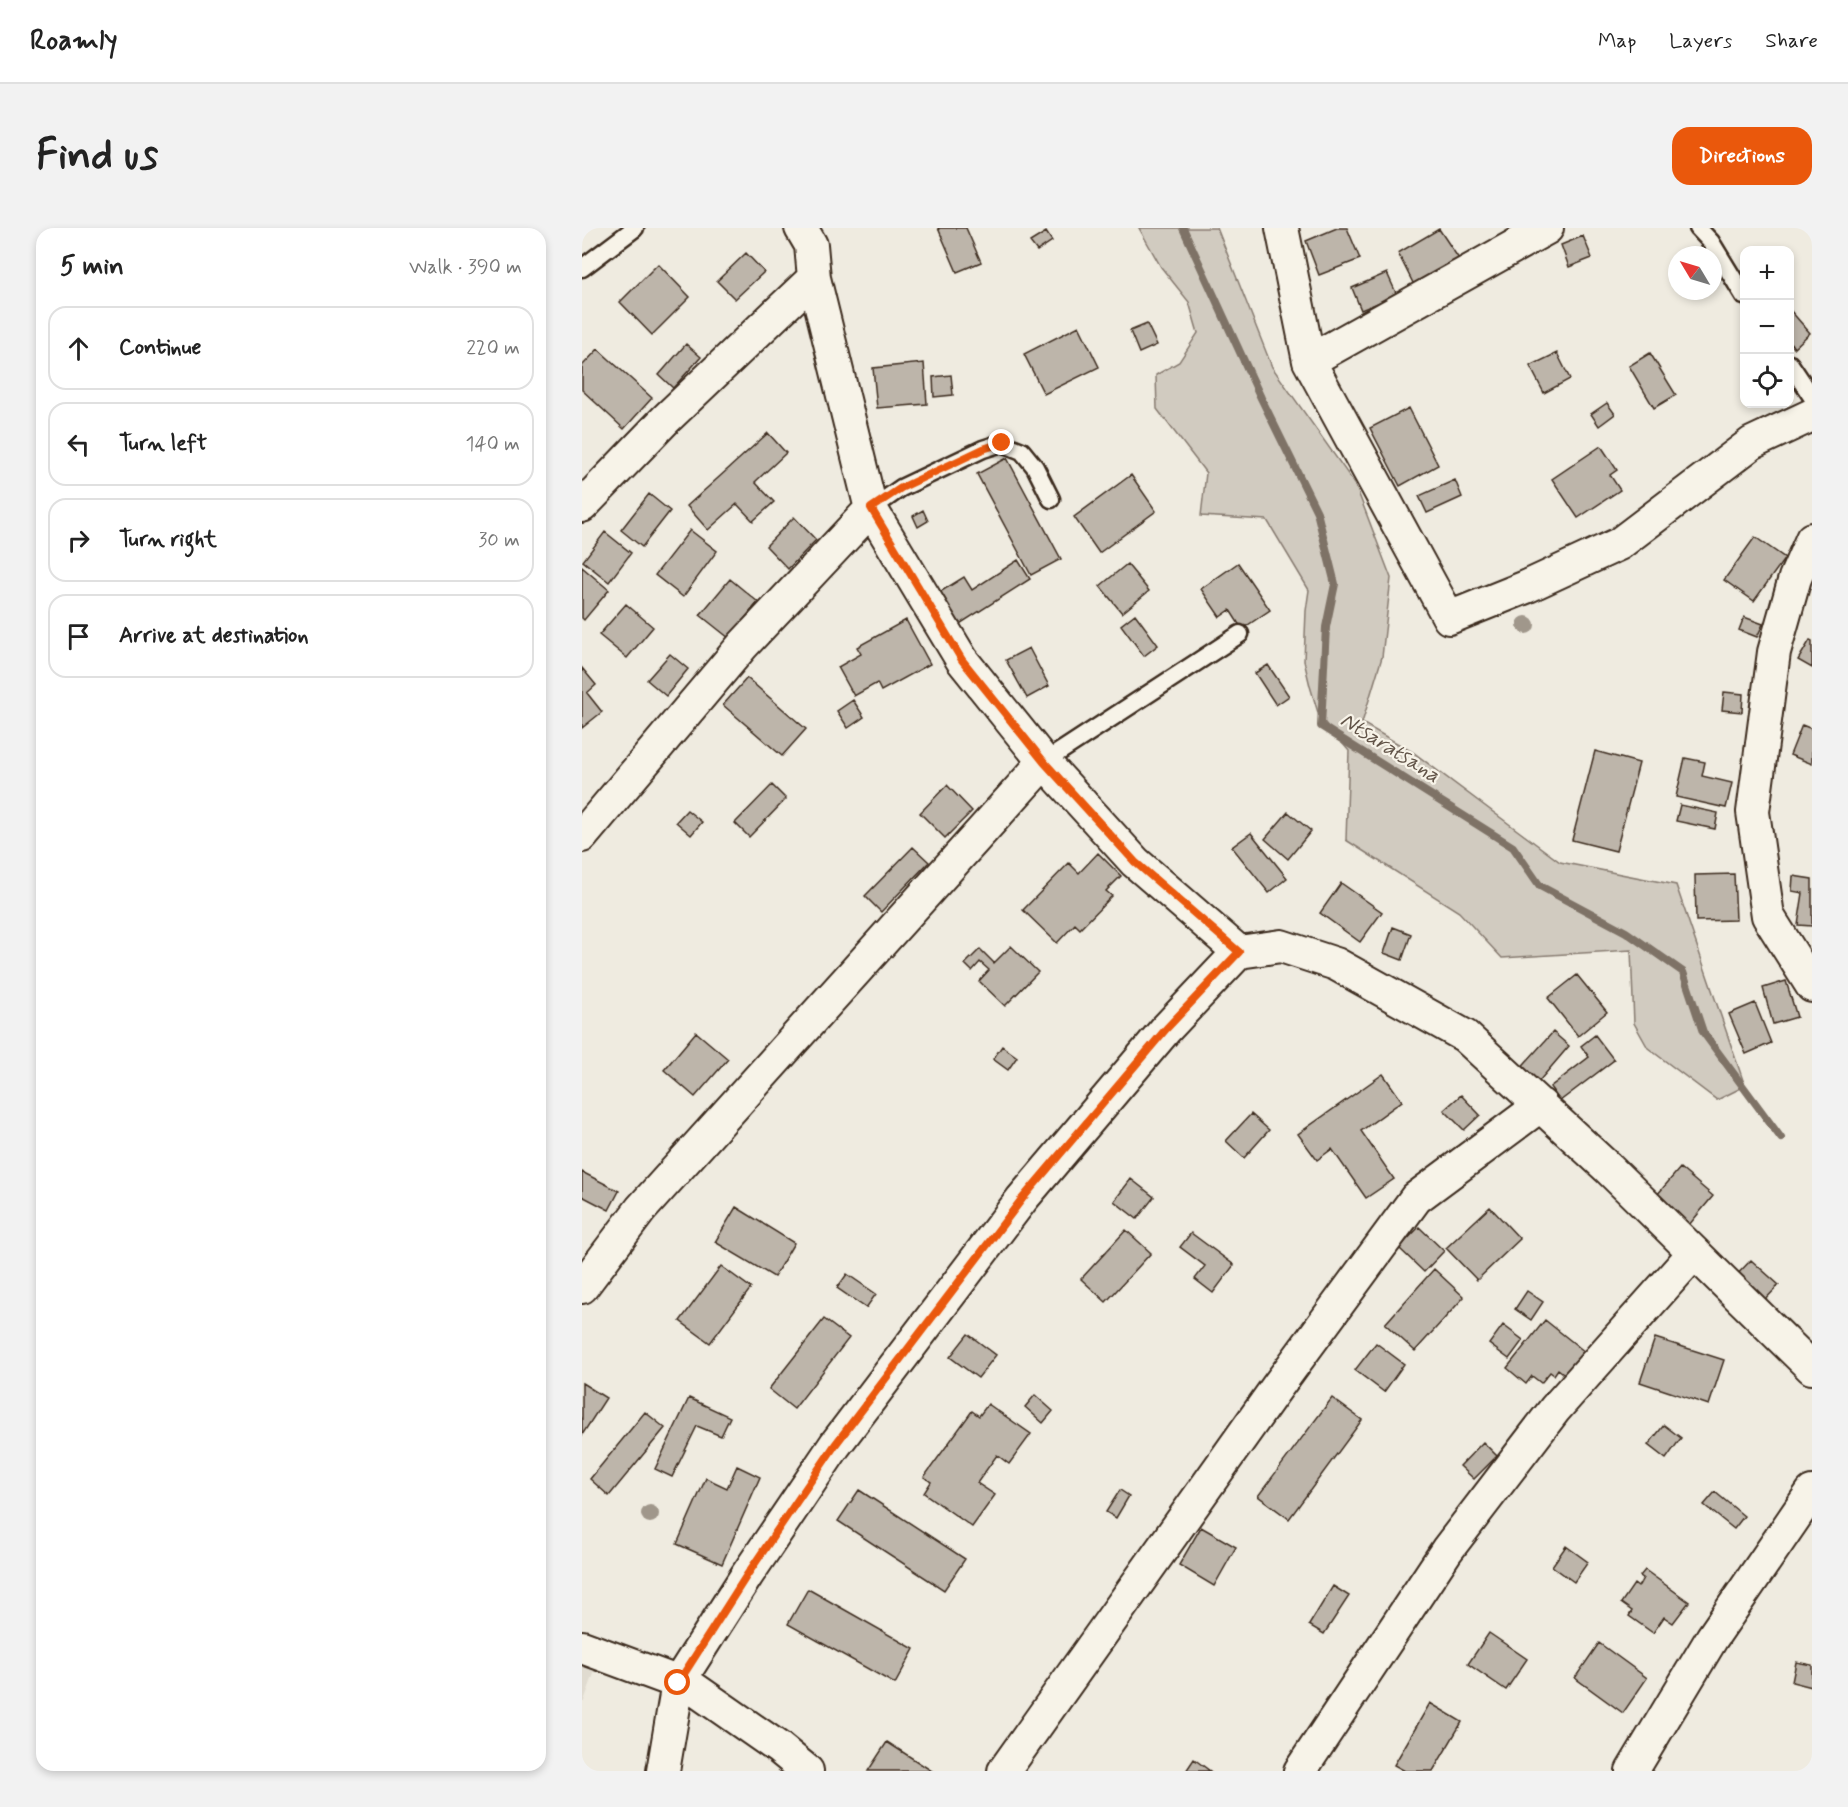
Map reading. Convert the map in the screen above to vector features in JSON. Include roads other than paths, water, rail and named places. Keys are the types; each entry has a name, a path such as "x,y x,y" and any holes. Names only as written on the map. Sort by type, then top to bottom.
{"street":[{"path":"801,228 811,245 814,278 871,508 962,660 1044,762 1135,862 1239,952"},
{"path":"1282,228 1309,361 1449,618 1526,587 1619,544 1752,443 1812,415"},
{"path":"1309,361 1547,228"},
{"path":"582,506 666,419 814,278"},
{"path":"582,836 743,645 871,508"},
{"path":"1812,539 1795,578 1774,652 1753,812 1768,916 1812,986"},
{"path":"582,1287 641,1209 1044,762"},
{"path":"663,1771 678,1683 747,1575 835,1445 1022,1199 1166,1029 1239,952 1281,946 1336,964 1465,1036 1608,1168 1812,1368"},
{"path":"1004,1771 1277,1387 1416,1198 1541,1105"},
{"path":"1300,1771 1447,1550 1555,1409 1694,1253"},
{"path":"1632,1771 1712,1638 1812,1492"},
{"path":"582,1647 693,1688 779,1748 807,1771"}],"lane":[{"path":"582,268 635,228"},
{"path":"1698,228 1711,242 1740,289"},
{"path":"1794,370 1812,397"},
{"path":"871,508 901,488 983,449 1002,443 1023,451 1035,467 1050,499"},
{"path":"1044,762 1240,634"}],"waterway":[{"name":"Ntsaratsana","path":"1183,228 1261,398 1317,512 1335,584 1326,627 1321,726 1513,847 1540,886 1626,932 1683,972 1703,1032 1781,1138"}]}
